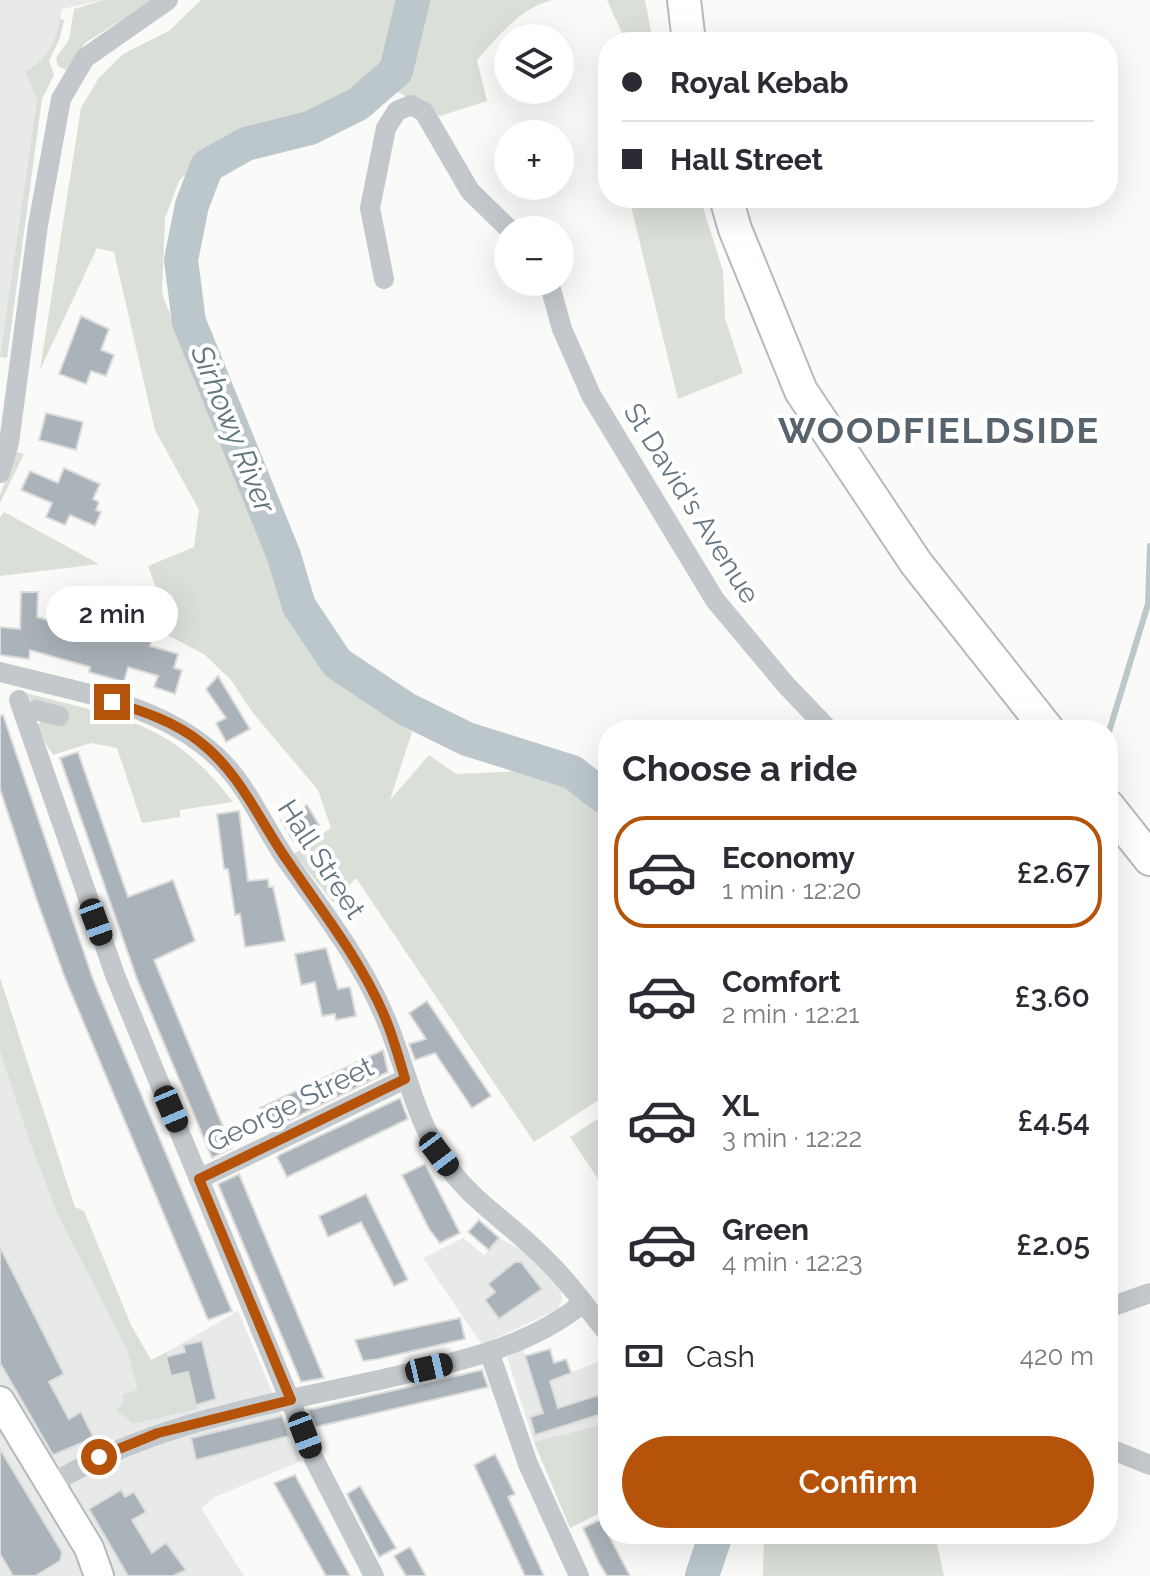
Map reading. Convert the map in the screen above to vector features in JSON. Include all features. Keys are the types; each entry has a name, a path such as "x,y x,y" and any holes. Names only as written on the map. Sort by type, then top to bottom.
{"main road":[{"path":"684,0 688,32"},
{"path":"730,208 801,391 916,563 1040,720"},
{"path":"1118,819 1150,859"},
{"path":"0,1401 89,1548 99,1576"}],"street":[{"path":"0,473 11,427 44,182 61,99 85,58 168,0"},
{"path":"384,279 370,208 386,128 397,111 411,105 424,112 470,191 496,216"},
{"name":"St David's Avenue","path":"553,296 562,329 591,395 715,600 819,720"},
{"name":"Hall Street","path":"0,672 140,710 199,741 227,766 286,859 328,915 384,1013 405,1079 439,1154 477,1203 535,1248 569,1281 598,1322"},
{"path":"59,716 21,707 113,969 327,1489 374,1576"},
{"name":"George Street","path":"199,1179 405,1079"},
{"path":"1118,1304 1150,1293"},
{"path":"50,1485 99,1457 158,1433 490,1354 567,1316 583,1303"},
{"path":"490,1354 532,1474 579,1576"},
{"path":"1118,1452 1150,1465"}],"shaded area":[{"path":"0,0 104,0 62,9 57,39 43,59 25,71 37,99 0,359"},
{"path":"104,0 153,0 85,43 66,70 58,66 56,58 69,40 74,9"},
{"path":"201,0 553,0 530,9 511,24 494,24 494,41 477,60 487,101 440,116 400,93 355,85 312,116 251,130 212,148 179,181 165,218 162,294 285,599 324,664 412,732 390,800 429,755 456,774 551,770 598,815 598,1100 534,1142 356,878 333,902 294,854 331,828 318,790 253,713 231,680 205,655 162,632 166,616 148,566 194,547 199,510 155,430 114,252 97,248 40,370 81,108 98,79 123,54 169,31"},
{"path":"607,0 645,0 651,32 621,32"},
{"path":"60,19 64,20 60,38 49,61 54,75 42,99 7,358 0,357 37,99 25,71 39,62 49,50"},
{"path":"631,208 703,208 723,271 725,318 743,373 678,399"},
{"path":"16,452 24,454 0,503 0,495"},
{"path":"4,512 99,564 0,576 0,518"},
{"path":"26,693 117,717 165,738 210,775 233,802 180,810 180,817 142,823 117,748 91,743 53,755 36,728 43,718"},
{"path":"0,978 75,1207 84,1211 131,1325 151,1360 167,1352 171,1376 188,1372 197,1409 133,1424 116,1410 123,1404 123,1394 138,1390 127,1350 58,1215 30,1142 0,1051"},
{"path":"0,1051 58,1215 127,1350 134,1375 151,1361 238,1311 301,1461 215,1497 201,1508 244,1576 0,1576"},
{"path":"598,1119 598,1179 570,1137"},
{"path":"463,1238 484,1255 499,1238 522,1250 560,1285 562,1300 558,1309 482,1345 423,1258"},
{"path":"523,1349 535,1387 598,1362 598,1426 534,1442 507,1357"},
{"path":"598,1426 598,1514 570,1528 534,1442"},
{"path":"764,1544 937,1544 944,1576 763,1576"}],"building":[{"path":"81,316 109,329 101,350 114,355 106,376 91,371 86,384 59,374"},
{"path":"46,413 83,422 76,450 39,440"},
{"path":"64,468 100,484 93,499 99,502 96,510 101,512 95,526 70,515 65,525 46,517 52,503 21,490 30,471 58,483"},
{"path":"21,592 38,592 37,617 102,635 110,604 158,618 150,646 178,654 174,668 182,670 175,694 154,687 158,676 128,667 124,682 89,672 90,667 30,650 29,659 0,655 0,627 20,629"},
{"path":"218,676 250,729 226,742 216,723 226,718 206,689"},
{"path":"3,715 94,982 232,1311 208,1320 65,978 35,895 0,789 0,716"},
{"path":"78,752 128,897 173,880 195,941 154,960 232,1148 212,1158 137,979 60,758"},
{"path":"307,805 319,825 293,840 281,820"},
{"path":"239,811 248,881 268,879 269,887 273,887 285,941 245,947 240,914 235,915 228,869 224,869 217,814"},
{"path":"326,948 338,989 350,987 356,1016 336,1020 335,1014 322,1016 315,982 301,985 295,954"},
{"path":"427,1001 491,1096 472,1108 435,1053 415,1060 409,1044 426,1039 409,1013"},
{"path":"383,1050 388,1072 270,1130 260,1108"},
{"path":"400,1098 408,1119 287,1177 277,1157 281,1154"},
{"path":"425,1164 460,1233 440,1243 429,1229 402,1175"},
{"path":"239,1174 324,1378 301,1382 218,1184"},
{"path":"366,1194 408,1280 394,1286 361,1222 328,1237 319,1216"},
{"path":"479,1220 499,1238 489,1250 468,1232"},
{"path":"0,1247 64,1374 49,1382 69,1419 81,1412 94,1438 53,1455 0,1363"},
{"path":"515,1262 521,1262 542,1289 499,1319 485,1300 495,1292 488,1284"},
{"path":"460,1318 465,1339 378,1359 363,1361 355,1340"},
{"path":"202,1341 216,1399 196,1405 188,1372 171,1376 166,1357 185,1352 183,1345"},
{"path":"550,1349 554,1363 566,1359 571,1373 550,1381 558,1408 598,1395 598,1415 535,1435 530,1417 543,1413 525,1356"},
{"path":"482,1370 488,1387 315,1427 308,1410"},
{"path":"282,1416 289,1436 196,1460 191,1438"},
{"path":"0,1449 62,1552 60,1561 35,1576 13,1576 0,1554"},
{"path":"495,1454 515,1494 508,1497 544,1576 525,1576 474,1465"},
{"path":"295,1475 350,1576 326,1576 274,1483"},
{"path":"360,1486 396,1548 379,1557 347,1494"},
{"path":"121,1490 125,1497 134,1492 146,1512 132,1520 152,1553 166,1543 186,1570 173,1576 128,1576 89,1509"},
{"path":"598,1521 598,1544 613,1544 630,1576 607,1576 583,1528"},
{"path":"410,1547 426,1576 406,1576 394,1556"}],"waterway":[{"name":"Sirhowy River","path":"413,0 396,71 358,104 310,128 246,144 207,166 192,205 181,260 189,322 284,556 299,606 337,663 406,709 467,739 572,772 598,792"},
{"path":"1113,720 1148,604 1150,546"},
{"name":"Sirhowy River","path":"702,1576 713,1544"}],"district":[{"name":"WOODFIELDSIDE","path":"939,430"}],"route":[{"path":"99,1457 158,1433 291,1400 199,1179 405,1079 384,1013 328,915 286,859 227,766 199,741 169,723 112,702"}]}
